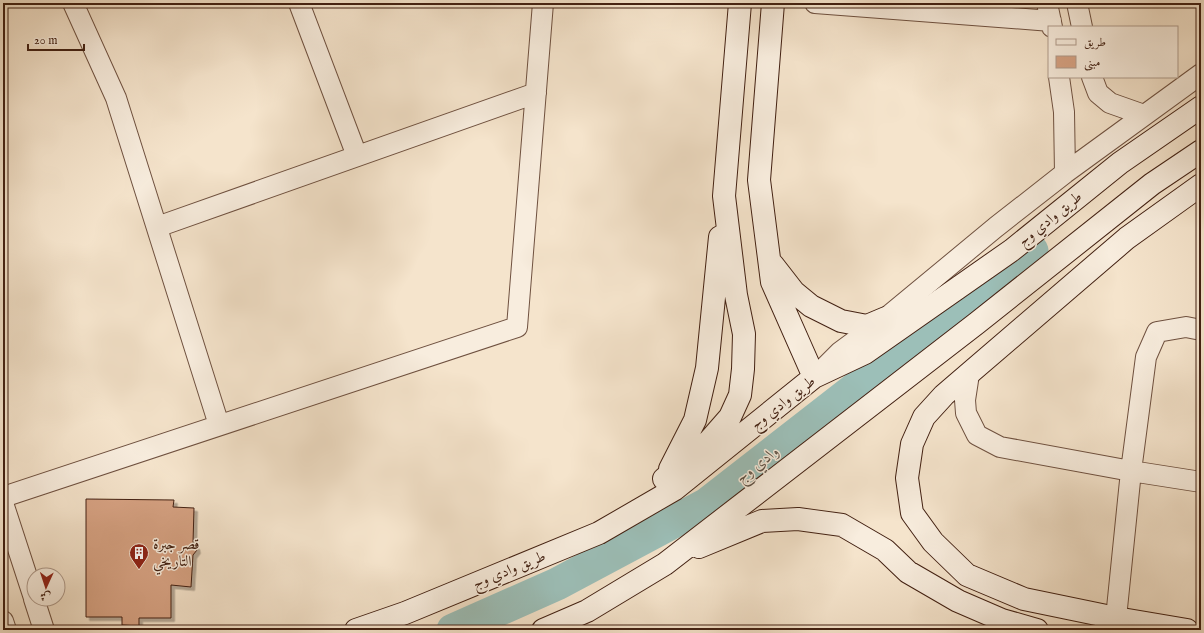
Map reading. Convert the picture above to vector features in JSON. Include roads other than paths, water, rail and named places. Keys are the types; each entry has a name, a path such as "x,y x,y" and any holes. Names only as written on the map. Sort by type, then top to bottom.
{"street":[{"path":"73,3 116,98 219,426"},
{"path":"299,3 357,156"},
{"path":"3,497 518,327 542,3"},
{"path":"665,478 696,420 707,368 724,196 740,3"},
{"path":"773,3 758,180 772,282 814,377 840,352 886,318 996,227 1065,173 1201,74"},
{"path":"815,3 1050,17"},
{"path":"1077,3 1082,26"},
{"path":"1059,78 1064,112 1065,173"},
{"path":"1092,78 1098,93 1110,103 1144,115"},
{"path":"157,227 536,93"},
{"name":"طريق وادي وج","path":"356,630 405,612 599,533 675,489 814,377 865,353 1012,250 1120,163 1201,108"},
{"path":"543,630 587,611 665,564 978,323 1152,184 1201,151"},
{"path":"1187,630 1116,618 1024,599 966,576 933,542 912,514 907,478 912,444 924,417 944,395 1127,238 1201,185"},
{"path":"599,533 709,441 730,417 740,395 744,369 744,334 736,295 724,196"},
{"path":"768,257 794,292 811,306 841,321 867,326 886,318"},
{"path":"1116,618 1131,471 1146,357 1157,332 1186,327 1201,330"},
{"path":"969,374 965,400 966,413 977,435 1000,447 1201,482"},
{"path":"3,502 26,574"},
{"path":"672,558 762,521 798,519 842,525 884,550 908,572 958,602 1002,620 1037,630"},
{"path":"37,607 44,630"},
{"path":"3,621 6,630"}],"waterway":[{"name":"وادي وج","path":"453,630 557,584 707,504 1032,251"}],"place":[{"name":"قصر جبرة التاريخي","path":"139,570"}]}
